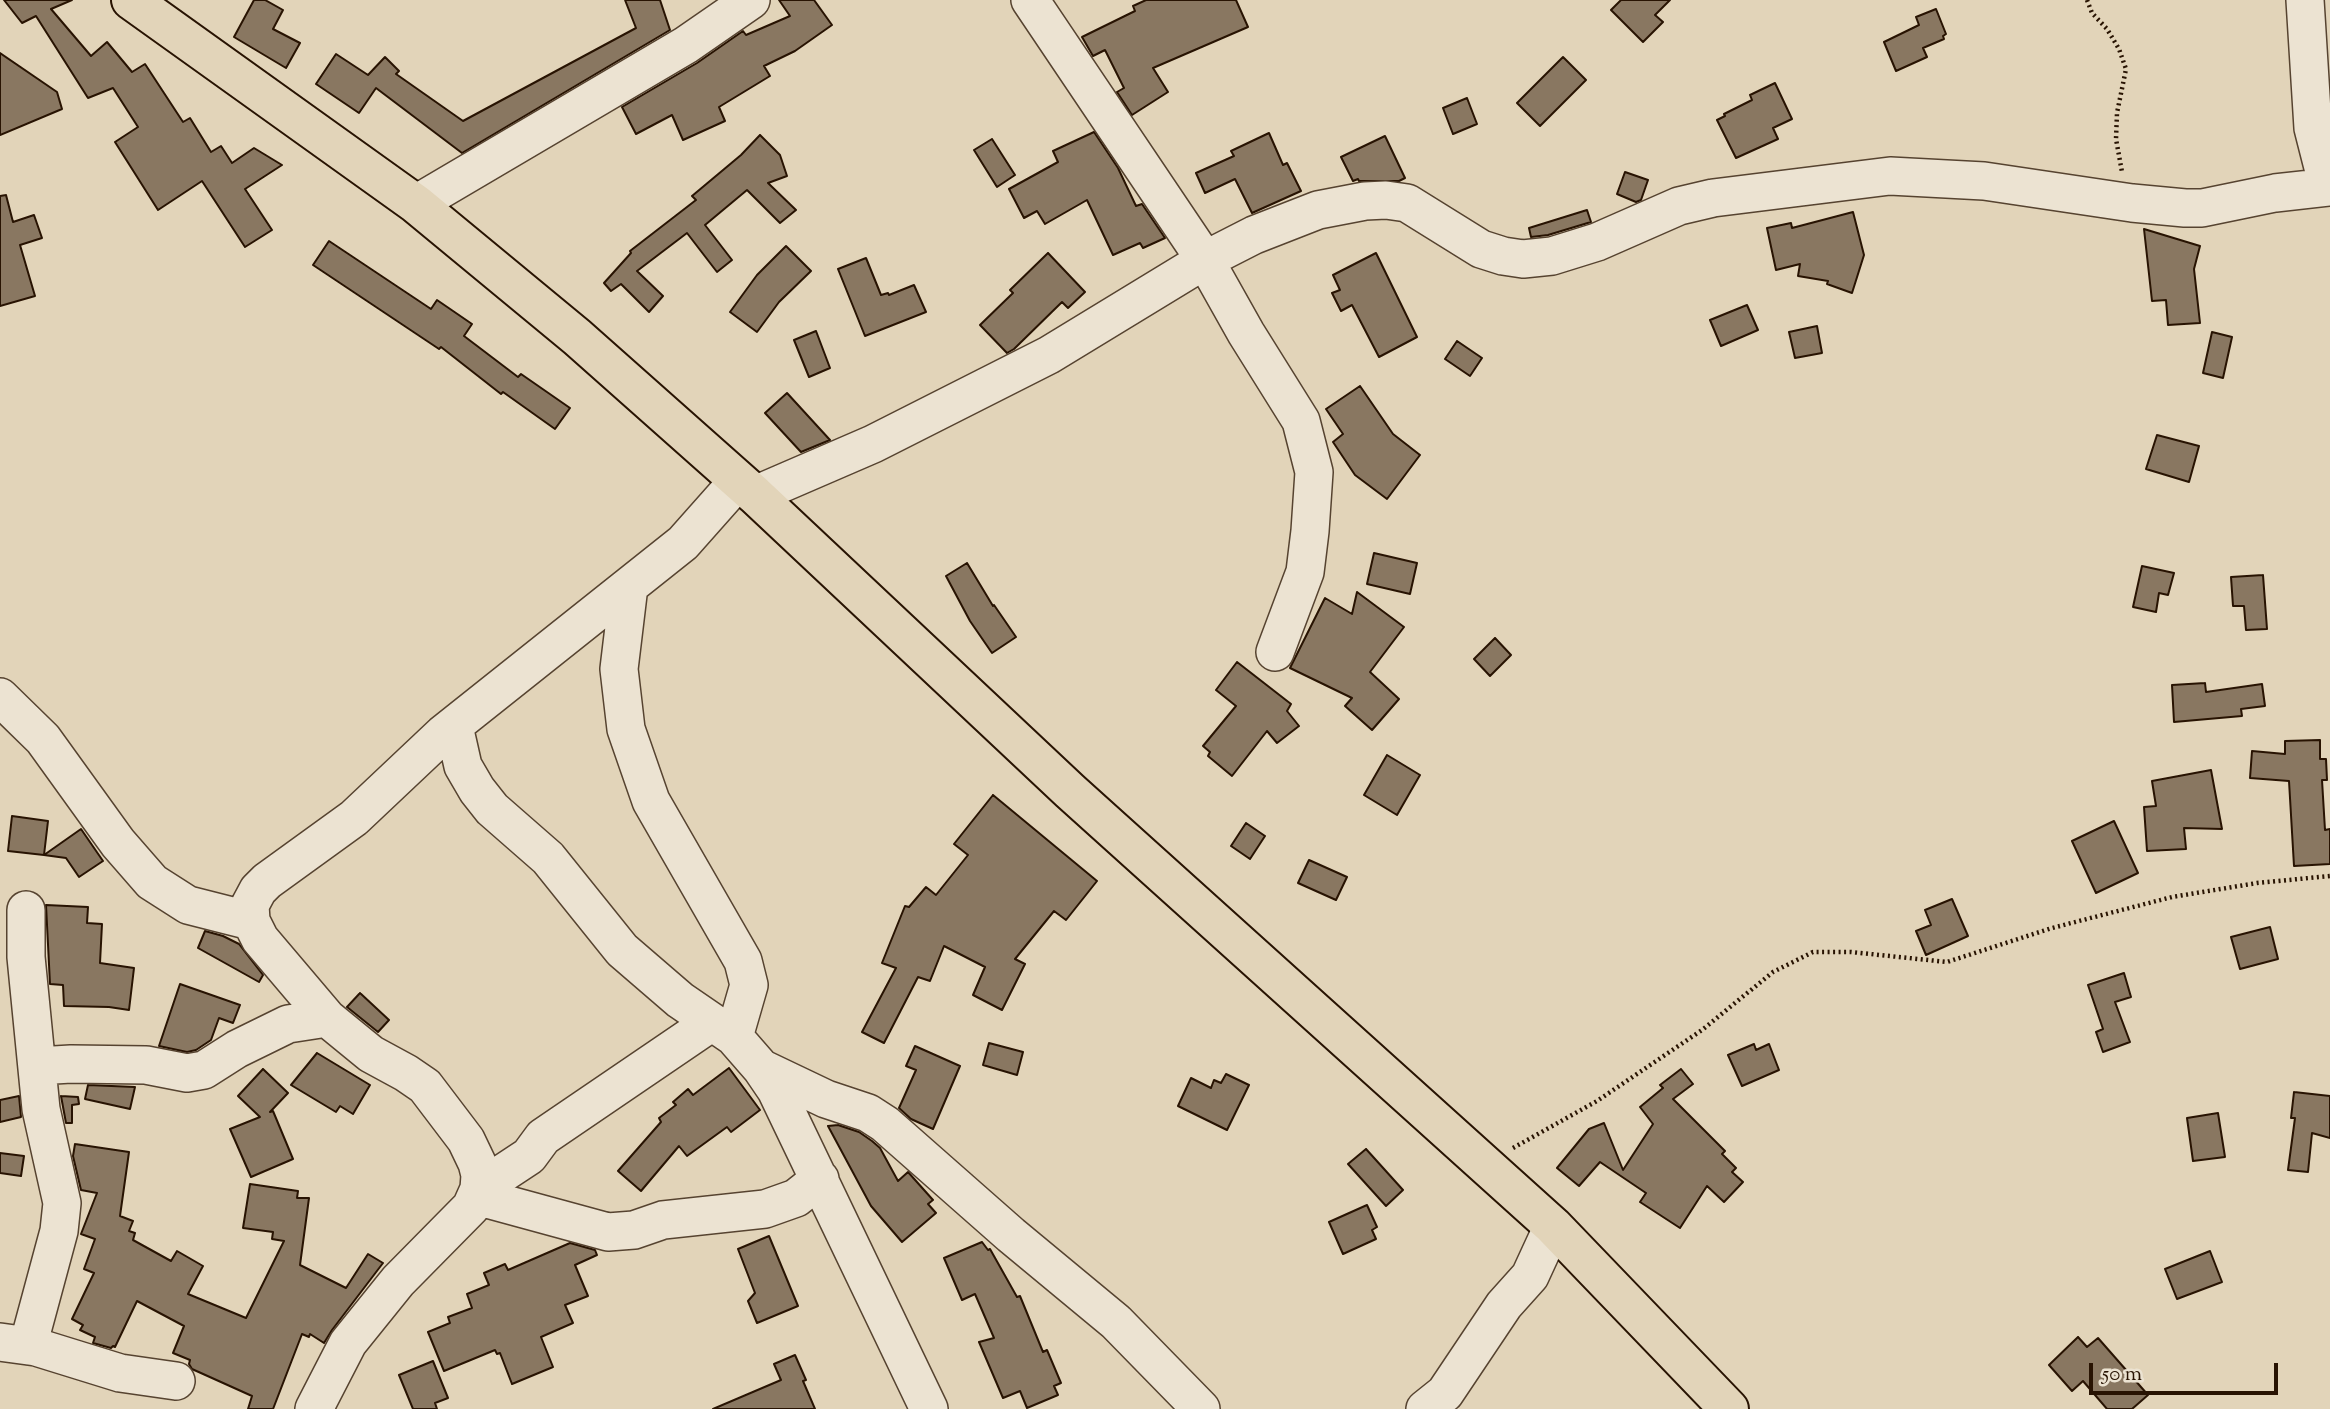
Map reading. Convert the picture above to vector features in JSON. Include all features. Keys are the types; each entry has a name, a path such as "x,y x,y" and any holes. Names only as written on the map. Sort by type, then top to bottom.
{"main road":[{"path":"131,0 416,204 577,337 746,488 1070,791 1553,1226 1729,1409"}],"street":[{"path":"416,204 686,45 751,0"},
{"path":"1030,0 1205,260 1245,333 1301,421 1314,472 1305,572 1275,652"},
{"path":"314,1409 348,1343 398,1281 471,1207 477,1192 477,1163 466,1140 425,1086 371,1054 327,1018 260,939 250,922 250,905 257,890 354,818 454,726 683,543 746,488 873,444 1049,355 1205,260 1254,234 1318,210 1365,201 1406,203 1481,249 1523,259 1552,256 1597,242 1679,206 1713,198 1891,176 1984,181 2132,203 2202,208 2275,193 2329,187 2313,128 2305,0"},
{"path":"477,1192 529,1156 543,1138 723,1029 749,985 743,961 651,802 626,729 619,669 629,586"},
{"path":"0,696 51,748 118,843 152,881 188,905 250,922"},
{"path":"454,726 463,766 492,809 548,858 622,950 680,1000 723,1029 761,1068 776,1090 820,1179 929,1409"},
{"path":"26,910 26,957 41,1109 62,1203 59,1231 14,1344 120,1373 176,1381"},
{"path":"37,1066 71,1063 146,1065 187,1073 204,1070 237,1049 288,1024 327,1018"},
{"path":"761,1068 826,1099 868,1113 885,1124 1011,1235 1116,1322 1201,1409"},
{"path":"477,1192 608,1232 634,1230 663,1220 765,1209 796,1198 820,1179"},
{"path":"1425,1409 1444,1393 1504,1305 1530,1276 1553,1226"}],"path":[{"path":"2087,0 2092,13 2107,29 2119,49 2126,69 2117,113 2116,139 2122,173 2132,203"},
{"path":"1485,1164 1597,1101 1702,1030 1773,972 1813,952 1851,952 1947,962 2052,929 2172,897 2257,883 2330,876"}],"building":[{"path":"4,0 72,0 51,9 91,56 107,42 132,72 145,64 183,122 190,118 211,152 221,146 232,163 254,148 282,165 245,189 272,230 245,247 202,181 158,210 115,142 138,127 113,88 88,98 36,16 22,23"},
{"path":"254,0 265,0 283,10 273,29 300,43 286,68 234,37"},
{"path":"625,0 660,0 670,30 462,153 376,88 359,113 316,84 336,54 368,75 385,57 399,71 396,74 463,121 636,28"},
{"path":"779,0 814,0 832,25 795,51 764,66 770,76 719,107 725,121 683,140 672,115 636,134 622,107 697,63 743,31 746,35 790,16"},
{"path":"1146,0 1236,0 1248,27 1153,68 1168,92 1132,115 1117,92 1124,88 1105,50 1093,56 1082,37 1135,11 1133,6"},
{"path":"1621,0 1670,0 1655,15 1663,22 1643,42 1611,10"},
{"path":"1936,9 1946,34 1944,39 1923,48 1927,57 1896,71 1884,42 1919,25 1916,17"},
{"path":"0,53 57,92 62,109 0,135"},
{"path":"1563,57 1586,80 1540,126 1517,103"},
{"path":"1775,83 1792,119 1773,128 1778,139 1736,158 1717,120 1752,100 1750,95"},
{"path":"1467,98 1477,124 1453,134 1443,108"},
{"path":"1094,132 1118,168 1136,206 1142,204 1165,238 1143,248 1140,243 1113,255 1087,200 1045,224 1037,211 1024,218 1009,189 1058,162 1053,151"},
{"path":"1269,133 1283,165 1287,163 1301,191 1252,213 1235,179 1205,193 1196,173 1234,156 1231,151"},
{"path":"760,135 780,155 787,176 768,183 796,210 780,223 747,190 705,225 732,260 717,272 687,233 637,271 663,296 649,312 621,284 611,291 604,283 630,251 696,200 692,196 741,155"},
{"path":"1385,136 1405,178 1399,181 1353,181 1341,157"},
{"path":"992,139 1015,175 997,187 974,150"},
{"path":"1625,172 1648,180 1641,200 1636,202 1617,194"},
{"path":"6,195 13,222 34,215 42,238 20,245 35,296 0,306 0,196"},
{"path":"1587,210 1591,222 1548,235 1531,237 1529,228"},
{"path":"1853,212 1864,255 1852,293 1827,284 1828,281 1798,276 1800,264 1776,270 1767,228 1791,223 1792,228"},
{"path":"2144,229 2200,246 2194,269 2200,323 2168,325 2166,300 2152,301"},
{"path":"329,241 431,309 437,300 472,324 464,336 518,377 521,374 570,408 555,429 503,392 501,394 441,347 439,349 313,265"},
{"path":"786,246 811,271 779,302 757,332 730,312 757,275"},
{"path":"1048,253 1085,292 1068,308 1062,302 1007,353 980,325 1013,293 1010,290"},
{"path":"1376,253 1417,337 1379,357 1352,305 1341,311 1332,293 1340,290 1333,275"},
{"path":"866,258 881,295 889,295 914,285 926,312 865,336 838,269"},
{"path":"1747,305 1758,330 1721,346 1710,320"},
{"path":"1817,326 1822,353 1795,358 1789,332"},
{"path":"816,331 830,368 809,377 794,340"},
{"path":"2212,332 2232,337 2223,378 2203,373"},
{"path":"1457,341 1482,358 1470,376 1445,359"},
{"path":"1360,386 1393,434 1420,455 1387,499 1355,475 1333,442 1343,434 1326,409"},
{"path":"787,393 830,440 801,452 765,413"},
{"path":"2157,435 2199,446 2189,482 2146,469"},
{"path":"1374,553 1417,563 1410,594 1367,584"},
{"path":"967,563 1016,637 992,653 970,621 946,576"},
{"path":"2142,566 2174,573 2168,595 2159,593 2156,612 2133,607"},
{"path":"2263,575 2267,629 2246,630 2244,606 2233,606 2231,577"},
{"path":"1357,592 1404,627 1370,672 1399,699 1372,730 1345,706 1352,698 1290,668 1325,598 1352,614"},
{"path":"1495,638 1511,655 1490,676 1474,659"},
{"path":"1237,662 1291,704 1287,711 1299,726 1277,743 1267,731 1232,776 1208,756 1210,752 1203,746 1236,706 1216,690"},
{"path":"2205,683 2206,692 2262,684 2265,706 2241,709 2242,716 2174,722 2172,685"},
{"path":"2320,740 2320,759 2326,759 2327,780 2322,780 2325,830 2330,829 2330,864 2294,866 2289,781 2250,778 2252,751 2285,754 2285,741"},
{"path":"1387,755 1420,775 1397,815 1364,795"},
{"path":"2211,770 2222,829 2184,828 2186,849 2147,851 2144,807 2156,806 2152,781"},
{"path":"993,795 1097,881 1066,920 1054,911 1015,959 1025,964 1002,1010 973,995 985,967 944,946 930,981 918,977 884,1043 862,1032 896,968 882,963 905,906 909,907 926,887 936,895 968,855 954,844"},
{"path":"12,816 48,821 44,855 8,851"},
{"path":"2114,821 2138,873 2096,893 2072,841"},
{"path":"1246,823 1265,836 1250,859 1231,846"},
{"path":"81,829 103,861 79,877 66,858 44,855"},
{"path":"1309,860 1347,877 1336,900 1298,883"},
{"path":"1952,899 1968,936 1926,955 1916,931 1931,925 1925,910"},
{"path":"46,905 88,907 87,923 102,924 100,963 134,968 129,1010 64,1006 63,985 50,984"},
{"path":"2270,927 2278,959 2240,969 2231,937"},
{"path":"205,931 239,944 263,975 259,982 198,948"},
{"path":"2124,973 2131,997 2115,1002 2130,1042 2103,1052 2096,1032 2103,1029 2088,985"},
{"path":"180,984 240,1005 233,1023 219,1018 211,1040 196,1050 187,1052 159,1046"},
{"path":"360,993 389,1020 378,1032 347,1007"},
{"path":"989,1043 1023,1052 1017,1075 983,1065"},
{"path":"1754,1044 1756,1050 1769,1044 1779,1070 1742,1086 1728,1055"},
{"path":"915,1046 960,1066 933,1129 911,1119 899,1108 916,1070 906,1066"},
{"path":"317,1053 370,1085 353,1114 340,1106 336,1112 291,1085"},
{"path":"729,1068 760,1110 731,1132 727,1127 687,1156 679,1146 641,1191 618,1171 661,1122 659,1118 676,1105 673,1102 688,1089 693,1095"},
{"path":"263,1069 288,1093 270,1112 273,1111 293,1159 251,1177 230,1129 260,1117 238,1096"},
{"path":"1681,1069 1693,1084 1673,1099 1725,1151 1722,1154 1736,1168 1732,1172 1743,1182 1724,1202 1707,1186 1680,1228 1640,1202 1646,1193 1600,1162 1579,1186 1557,1168 1589,1129 1604,1123 1623,1170 1653,1124 1640,1107 1663,1088 1660,1085"},
{"path":"1226,1074 1249,1085 1227,1130 1178,1106 1191,1078 1211,1088 1214,1080 1221,1083"},
{"path":"88,1085 135,1087 130,1109 85,1099"},
{"path":"2294,1092 2330,1096 2330,1138 2312,1133 2308,1172 2288,1170 2295,1118 2291,1118"},
{"path":"19,1096 21,1117 0,1122 0,1100"},
{"path":"61,1096 78,1097 79,1104 72,1105 72,1123 66,1123"},
{"path":"2218,1113 2225,1157 2193,1161 2187,1118"},
{"path":"838,1125 859,1132 872,1141 880,1148 898,1181 908,1172 933,1200 928,1204 936,1213 902,1242 871,1206 828,1126"},
{"path":"75,1144 129,1152 120,1216 133,1221 129,1231 135,1233 133,1240 171,1261 177,1251 203,1266 188,1294 246,1318 284,1241 272,1239 273,1232 243,1228 250,1184 298,1191 297,1198 309,1198 300,1265 346,1288 368,1254 383,1263 324,1343 310,1334 309,1337 302,1334 273,1409 248,1409 252,1396 192,1369 190,1360 173,1353 184,1326 137,1301 115,1347 93,1343 95,1337 80,1330 83,1325 72,1319 94,1273 84,1269 95,1239 81,1234 97,1193 81,1190 73,1156"},
{"path":"1366,1149 1403,1190 1386,1206 1348,1164"},
{"path":"0,1153 24,1156 21,1176 0,1173"},
{"path":"1367,1205 1377,1227 1372,1230 1376,1239 1343,1254 1329,1222"},
{"path":"769,1236 798,1306 757,1323 748,1301 755,1293 738,1249"},
{"path":"982,1242 990,1249 1017,1297 1020,1296 1043,1352 1047,1350 1061,1383 1054,1386 1058,1395 1027,1408 1020,1391 1003,1398 979,1342 994,1338 975,1294 962,1300 944,1258"},
{"path":"570,1243 595,1250 597,1255 575,1265 588,1296 565,1305 573,1323 541,1337 553,1367 512,1384 500,1353 497,1354 495,1350 444,1371 428,1332 450,1323 448,1317 472,1308 467,1294 489,1285 484,1273 505,1264 508,1270"},
{"path":"2210,1251 2222,1282 2177,1299 2165,1269"},
{"path":"2078,1337 2087,1347 2098,1338 2148,1395 2132,1409 2107,1409 2083,1381 2072,1391 2049,1365"},
{"path":"795,1355 815,1409 713,1409 781,1380 774,1364"},
{"path":"433,1361 448,1398 435,1403 437,1409 413,1409 399,1375"}]}
